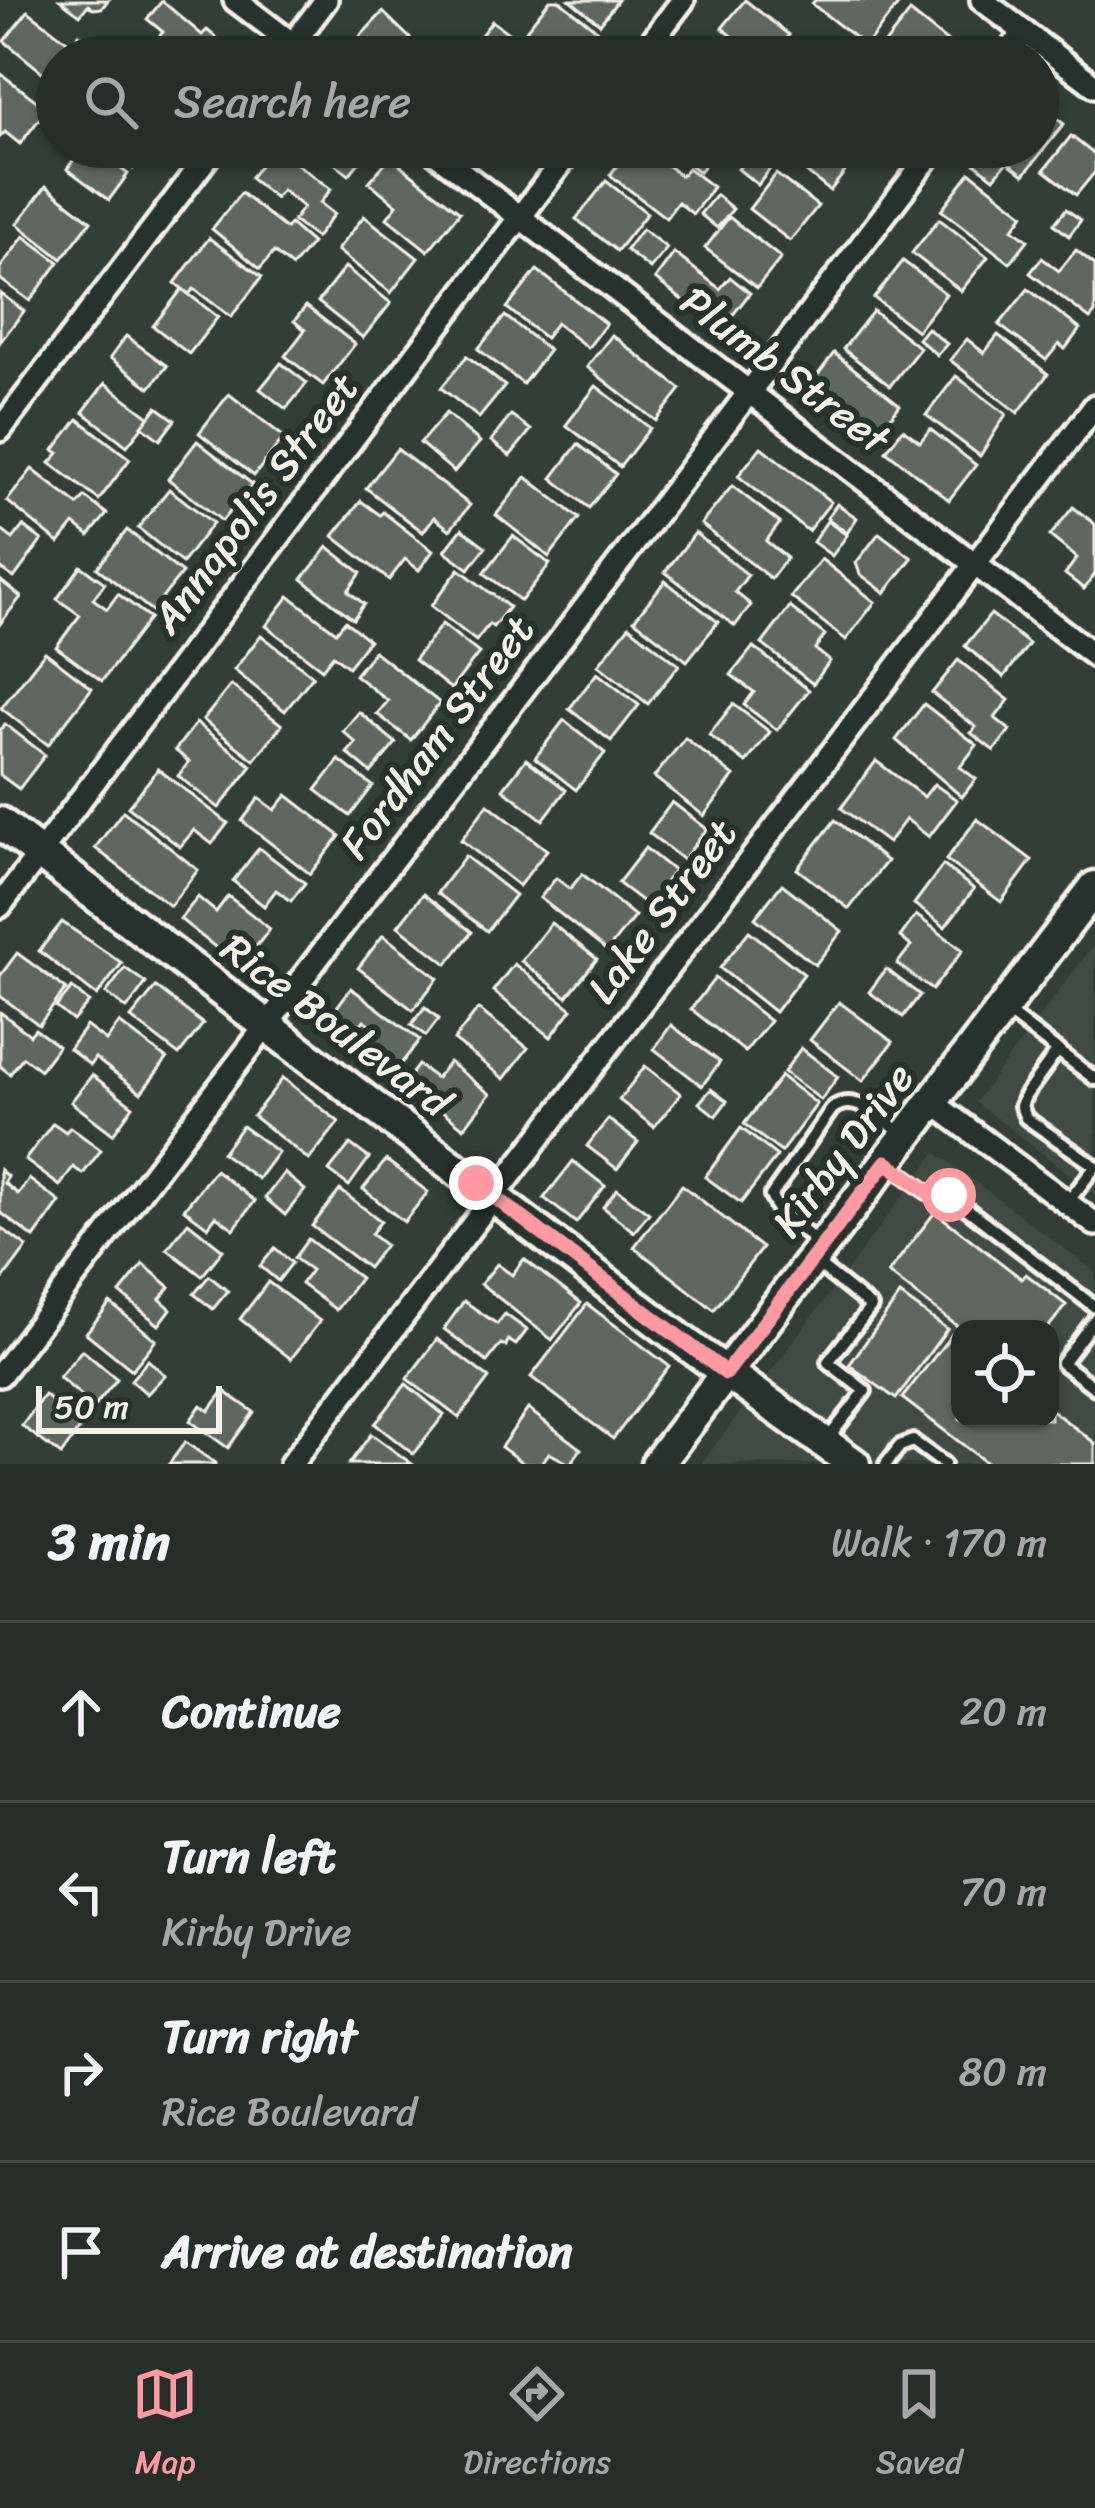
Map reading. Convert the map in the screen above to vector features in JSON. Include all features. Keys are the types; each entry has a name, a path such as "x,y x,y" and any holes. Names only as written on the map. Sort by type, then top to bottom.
{"main road":[{"name":"Rice Boulevard","path":"0,823 726,1373 854,1464"},
{"name":"Kirby Drive","path":"657,1464 1095,887"}],"street":[{"path":"236,0 276,36"},
{"path":"305,36 326,0"},
{"path":"656,36 683,0"},
{"path":"982,0 1029,36"},
{"path":"1021,36 1024,32"},
{"path":"1059,59 1095,86"},
{"path":"0,430 199,168"},
{"name":"Plumb Street","path":"456,168 1095,656"},
{"name":"Annapolis Street","path":"0,906 557,168"},
{"name":"Fordham Street","path":"0,1375 920,168"},
{"name":"Lake Street","path":"291,1464 1095,406"},
{"path":"932,1102 1095,1224"}],"lane":[{"path":"1003,1009 1095,1079"},
{"path":"1058,1050 1021,1106 1026,1118 1095,1167 1067,1203"},
{"path":"826,1442 865,1391 828,1362 871,1306 817,1253 771,1196 840,1102 853,1102 906,1136"},
{"path":"886,1162 928,1192 949,1195 1094,1303"},
{"path":"1095,1319 1062,1363 1095,1388"},
{"path":"886,1464 900,1446 914,1441 944,1464"}],"shaded area":[{"path":"1095,943 1095,1194 975,1102"},
{"path":"936,1152 1095,1272 1095,1464 701,1464"}],"building":[{"path":"60,0 108,0 102,8 88,5 80,15"},
{"path":"550,0 559,0 597,30 592,36 534,36 526,30"},
{"path":"570,0 618,0 600,24"},
{"path":"745,0 789,35 732,36 722,28"},
{"path":"815,0 902,0 874,36 853,36 812,4"},
{"path":"162,1 202,35 207,30 214,36 159,36 163,32 147,19"},
{"path":"28,11 61,36 36,36 36,67 4,41"},
{"path":"383,12 408,36 360,36"},
{"path":"910,12 940,36 891,36"},
{"path":"492,21 512,36 480,36"},
{"path":"0,73 36,101 36,123 20,144 5,132 0,137"},
{"path":"1071,136 1095,155 1095,172 1076,195 1044,170 1059,168 1059,151"},
{"path":"120,168 128,174 109,200 67,169"},
{"path":"258,168 302,168 331,189 320,203 334,214 316,238 293,221 303,207 282,190 275,198 250,178"},
{"path":"381,168 404,168 460,212 428,251 387,218 397,205 369,182"},
{"path":"615,168 671,168 681,176 688,168 713,187 693,214 678,202 666,218 610,175"},
{"path":"739,168 771,168 758,185"},
{"path":"801,168 848,168 830,191"},
{"path":"981,168 1002,168 994,178"},
{"path":"970,172 1024,214 1013,229 1028,240 1010,263 941,210"},
{"path":"776,174 818,206 790,241 749,209"},
{"path":"606,181 647,213 617,251 576,219"},
{"path":"46,186 91,221 62,259 17,224"},
{"path":"241,193 312,243 292,267 274,252 260,269 212,229"},
{"path":"716,195 733,209 717,228 700,214"},
{"path":"1066,209 1081,220 1069,236 1054,224"},
{"path":"364,216 418,258 391,293 337,250"},
{"path":"729,217 781,258 757,288 705,248"},
{"path":"939,219 988,257 961,291 912,253"},
{"path":"642,229 667,248 650,269 626,250"},
{"path":"24,236 59,262 30,301 0,279 0,268"},
{"path":"209,238 262,277 231,317 194,289 189,294 175,283"},
{"path":"1076,250 1095,265 1095,313 1090,319 1030,273 1042,258 1059,271"},
{"path":"674,253 720,289 730,277 750,293 721,330 655,279"},
{"path":"903,261 946,294 917,331 874,298"},
{"path":"345,267 391,303 363,338 318,302"},
{"path":"537,270 606,324 588,348 556,323 545,338 507,308"},
{"path":"182,289 218,317 189,354 153,326"},
{"path":"1028,289 1080,329 1065,349 1059,344 1046,360 999,325"},
{"path":"0,293 24,311 0,342"},
{"path":"306,306 355,344 323,385 285,356 305,330 294,321"},
{"path":"873,311 920,348 890,386 843,349"},
{"path":"505,316 549,350 523,384 478,349"},
{"path":"927,328 947,344 937,355 918,339"},
{"path":"612,335 681,389 656,421 587,367"},
{"path":"998,335 1048,374 1018,413 950,360 967,339 984,353"},
{"path":"126,336 167,366 150,388 110,358"},
{"path":"834,353 900,405 874,439 808,388"},
{"path":"467,356 505,386 479,418 441,388"},
{"path":"281,363 307,383 286,409 260,389"},
{"path":"956,376 1006,414 980,456 926,415"},
{"path":"105,383 150,417 127,446 83,412"},
{"path":"596,386 650,428 620,467 566,425"},
{"path":"229,394 284,437 254,476 199,433"},
{"path":"157,407 175,420 160,440 142,426"},
{"path":"446,413 480,442 454,472 420,443"},
{"path":"511,415 531,430 510,456 491,441"},
{"path":"78,419 130,459 99,500 50,463 59,453 54,450"},
{"path":"903,429 920,442 930,429 976,465 949,500 886,451"},
{"path":"197,441 252,484 222,521 168,479"},
{"path":"578,444 616,474 589,508 552,478"},
{"path":"761,447 831,502 808,531 738,476"},
{"path":"397,449 470,505 450,530 434,517 423,532 366,488"},
{"path":"32,469 78,505 85,497 107,514 89,536 74,524 59,543 7,501"},
{"path":"526,477 579,518 549,557 496,515"},
{"path":"732,486 780,523 766,541 787,558 771,579 701,524"},
{"path":"169,489 213,523 182,563 138,528"},
{"path":"361,501 433,551 419,570 405,559 389,580 333,536"},
{"path":"837,504 857,518 847,533 827,518"},
{"path":"1073,507 1095,524 1095,574 1084,589 1065,574 1077,558 1050,536"},
{"path":"827,521 847,535 832,556 813,542"},
{"path":"23,526 42,540 14,578 0,568 0,529 13,539"},
{"path":"462,529 486,547 469,569 445,551"},
{"path":"127,530 182,573 152,611 97,568"},
{"path":"695,533 748,575 735,592 751,605 735,626 665,572"},
{"path":"879,533 912,558 885,593 860,574 856,563"},
{"path":"513,536 550,564 521,601 484,573"},
{"path":"328,547 361,573 348,591 364,604 353,619 302,579"},
{"path":"821,559 875,602 846,640 791,597"},
{"path":"81,566 105,583 93,599 107,609 118,594 150,618 102,681 56,647 80,615 57,599"},
{"path":"459,569 509,607 476,641 431,606"},
{"path":"0,580 21,597 0,624"},
{"path":"665,581 718,622 687,661 634,620"},
{"path":"289,596 336,632 345,621 369,640 348,667 333,655 322,669 266,626"},
{"path":"790,607 825,635 815,649 830,661 813,684 762,644"},
{"path":"991,614 1029,644 1004,677 965,646"},
{"path":"442,624 479,653 451,689 414,660"},
{"path":"629,626 679,665 648,704 598,665"},
{"path":"261,635 313,676 285,711 234,670"},
{"path":"753,647 809,690 777,730 744,705 754,692 731,675"},
{"path":"374,651 440,703 411,740 377,714 388,701 355,675"},
{"path":"45,652 92,688 48,745 1,708"},
{"path":"958,660 1009,700 995,718 1010,730 994,751 971,733 976,727 932,693"},
{"path":"597,673 639,705 611,741 569,709"},
{"path":"231,685 282,725 254,760 203,720"},
{"path":"733,704 770,732 746,763 709,735"},
{"path":"924,704 977,745 960,767 976,779 962,797 896,740"},
{"path":"359,712 396,743 371,773 347,753 356,743 343,731"},
{"path":"564,720 605,753 576,790 535,758"},
{"path":"196,723 252,766 219,808 178,776 189,762 175,750"},
{"path":"5,724 45,755 19,789 0,775 0,730"},
{"path":"685,738 734,776 704,816 654,777"},
{"path":"526,759 566,790 543,820 503,789"},
{"path":"339,760 373,786 350,816 316,790"},
{"path":"876,761 924,797 934,784 957,800 929,837 906,819 888,843 841,808"},
{"path":"158,769 228,823 212,844 194,830 180,847 128,807"},
{"path":"287,795 340,836 310,874 242,821 259,798 275,810"},
{"path":"672,802 707,829 683,860 649,833"},
{"path":"488,804 547,850 519,886 461,840"},
{"path":"123,811 198,870 170,906 95,848"},
{"path":"977,819 1032,860 1001,902 946,860"},
{"path":"835,820 887,861 849,909 797,869"},
{"path":"259,848 305,883 291,901 276,890 264,906 233,881"},
{"path":"645,848 674,871 647,905 618,883"},
{"path":"465,856 515,895 487,931 437,893"},
{"path":"943,865 974,889 945,927 914,904"},
{"path":"582,874 635,916 607,951 540,898 556,878 570,889"},
{"path":"782,884 842,931 815,965 755,918"},
{"path":"423,894 472,932 447,964 398,926"},
{"path":"228,896 270,929 240,967 180,919 198,897 216,912"},
{"path":"916,915 963,950 932,990 897,964 911,946 900,937"},
{"path":"62,922 122,963 97,996 39,951"},
{"path":"551,923 597,959 567,997 521,961"},
{"path":"749,931 804,974 775,1012 720,968"},
{"path":"383,935 438,978 413,1010 358,968"},
{"path":"17,953 66,989 39,1025 0,996 0,976"},
{"path":"514,964 572,1009 551,1037 493,991"},
{"path":"125,968 146,983 127,1009 106,993"},
{"path":"886,969 920,995 903,1017 869,992"},
{"path":"715,978 770,1021 745,1052 691,1009"},
{"path":"156,987 203,1024 179,1055 131,1018"},
{"path":"72,988 89,1002 73,1021 56,1007"},
{"path":"351,988 420,1040 396,1070 358,1041 371,1025 364,1020 355,1032 331,1015"},
{"path":"839,1002 893,1042 863,1081 810,1040"},
{"path":"425,1007 439,1019 426,1036 411,1025"},
{"path":"478,1009 528,1048 504,1079 454,1040"},
{"path":"0,1012 30,1035 35,1029 58,1046 40,1070 23,1057 10,1074 0,1066"},
{"path":"119,1023 167,1059 141,1093 95,1058 90,1065 69,1049 86,1026 106,1041"},
{"path":"671,1025 720,1062 702,1086 654,1049"},
{"path":"801,1048 838,1077 821,1100 784,1072"},
{"path":"449,1062 490,1094 464,1128 405,1082 418,1065 436,1078"},
{"path":"645,1066 681,1094 654,1127 619,1100"},
{"path":"92,1075 133,1106 113,1134 71,1102"},
{"path":"781,1076 817,1104 781,1152 744,1124"},
{"path":"283,1078 339,1122 309,1160 253,1116"},
{"path":"711,1089 727,1101 716,1116 699,1103"},
{"path":"608,1119 638,1142 617,1169 587,1146"},
{"path":"53,1123 66,1132 70,1127 101,1150 83,1174 73,1167 60,1186 25,1160"},
{"path":"242,1126 278,1152 258,1179 222,1153"},
{"path":"741,1128 777,1156 741,1203 705,1177"},
{"path":"350,1144 369,1158 349,1186 329,1171"},
{"path":"386,1160 428,1192 404,1222 363,1189"},
{"path":"573,1161 605,1186 576,1223 544,1198"},
{"path":"0,1170 8,1177 4,1183 18,1194 29,1179 60,1202 34,1238 0,1212"},
{"path":"215,1170 255,1201 234,1229 216,1216 208,1227 184,1209"},
{"path":"284,1173 305,1190 285,1215 265,1198"},
{"path":"682,1185 762,1248 714,1310 634,1247"},
{"path":"617,1189 649,1213 634,1232 603,1207"},
{"path":"340,1190 381,1221 371,1234 385,1245 368,1268 312,1226"},
{"path":"935,1212 1022,1279 1026,1274 1066,1305 1054,1320 951,1321 888,1273"},
{"path":"188,1222 223,1250 202,1276 167,1249"},
{"path":"0,1227 27,1247 0,1283"},
{"path":"308,1239 360,1278 336,1310 301,1284 311,1270 294,1258"},
{"path":"275,1248 292,1263 278,1281 260,1266"},
{"path":"524,1259 581,1303 552,1340 481,1284 497,1264 512,1275"},
{"path":"143,1264 170,1287 160,1299 171,1309 159,1325 120,1293"},
{"path":"209,1276 228,1291 213,1309 194,1294"},
{"path":"268,1282 320,1321 291,1359 240,1319"},
{"path":"900,1295 947,1329 896,1399 849,1365"},
{"path":"464,1301 497,1324 505,1314 527,1330 516,1345 508,1340 506,1346 501,1344 487,1362 444,1329"},
{"path":"110,1303 156,1340 132,1370 86,1333"},
{"path":"587,1304 669,1366 613,1439 531,1377"},
{"path":"951,1335 951,1428 1059,1428 1059,1416 1095,1443 1095,1464 988,1464 902,1398"},
{"path":"437,1339 489,1378 459,1418 407,1379"},
{"path":"82,1350 117,1379 94,1407 59,1377"},
{"path":"148,1360 165,1375 147,1394 131,1380"},
{"path":"406,1384 444,1415 413,1454 375,1424"},
{"path":"224,1391 254,1412 228,1448 190,1421 201,1405 209,1411"},
{"path":"44,1395 83,1424 61,1455 22,1426"},
{"path":"528,1409 581,1449 570,1464 549,1453 541,1464 524,1464 501,1447"},
{"path":"371,1434 412,1464 349,1464"},
{"path":"185,1442 215,1463 215,1464 169,1464"}],"route":[{"path":"476,1183 726,1373 886,1162 928,1192 949,1195"}]}
